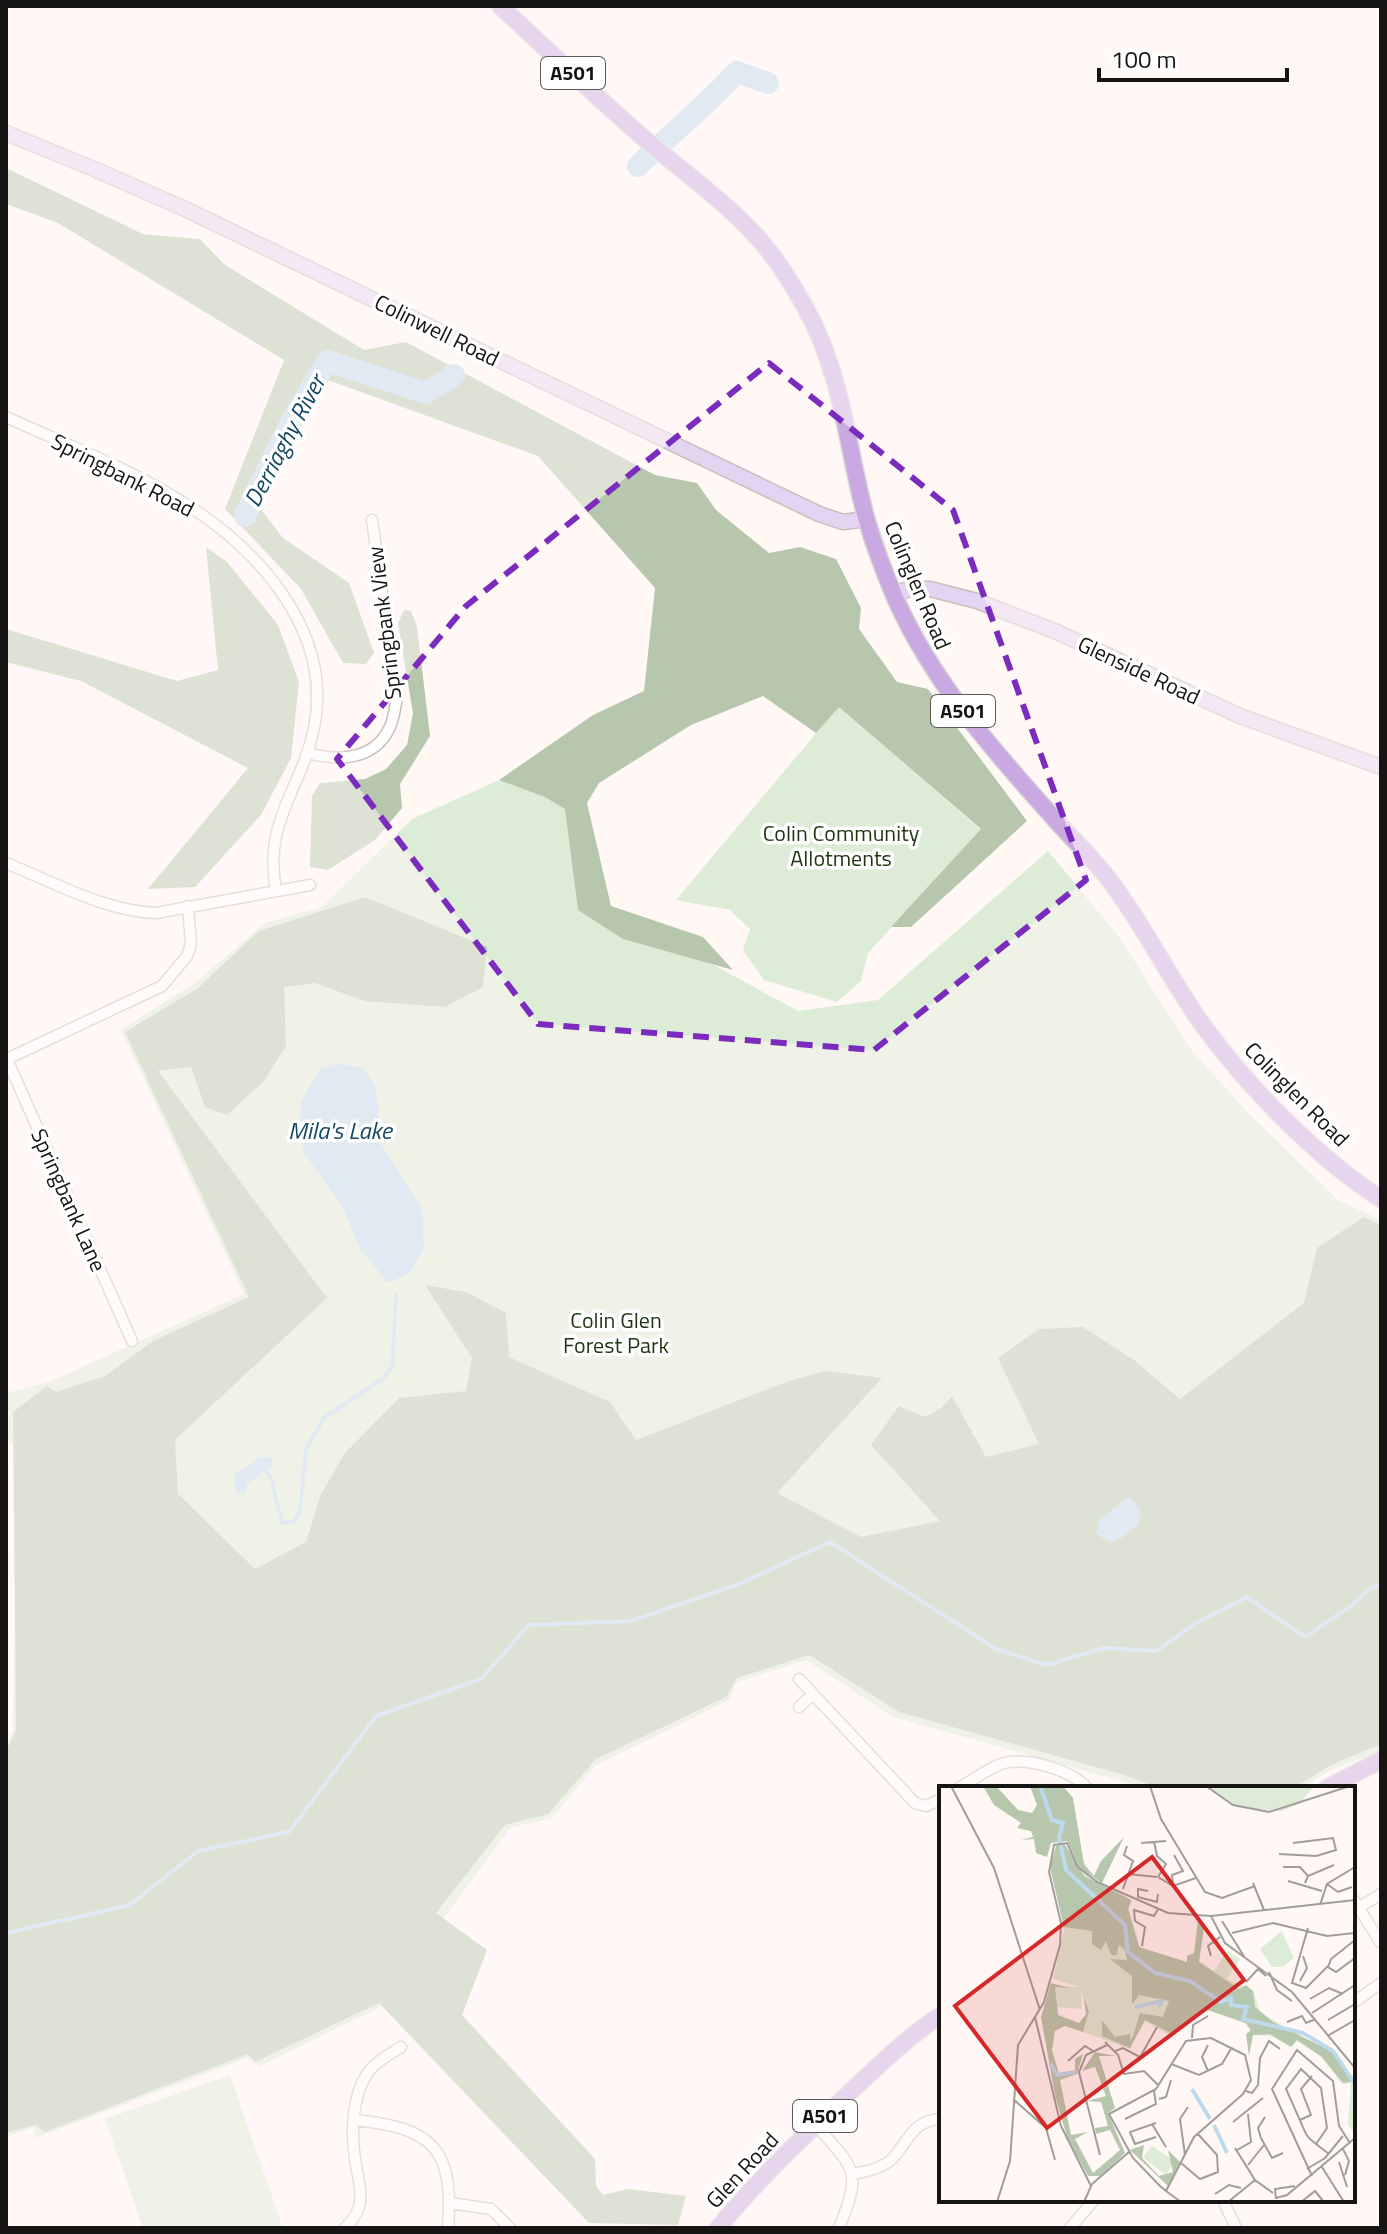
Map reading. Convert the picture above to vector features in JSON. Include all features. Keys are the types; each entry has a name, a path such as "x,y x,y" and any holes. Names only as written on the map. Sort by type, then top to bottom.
{"main road":[{"name":"Colinglen Road","path":"500,6 645,139 731,209 785,273 825,350 839,396 866,519 894,594 929,665 983,738 1104,873 1145,930 1201,1022 1232,1063 1288,1121 1381,1199"},
{"path":"1331,1786 1381,1760"},
{"name":"Glen Road","path":"718,2228 741,2200 816,2125 899,2046 939,2016"}],"street":[{"name":"Colinwell Road","path":"6,133 185,209 819,514 843,522 866,519"},
{"name":"Springbank Road","path":"6,417 177,498 214,523 248,553 289,603 310,645 318,684 317,708 308,753 274,838 276,891"},
{"name":"Springbank View","path":"308,753 346,759 356,756 376,745 392,720 397,697 372,520"},
{"name":"Glenside Road","path":"894,594 909,589 930,589 977,601 1057,632 1240,716 1381,767"},
{"path":"6,863 126,910 156,913 310,885"},
{"name":"Springbank Lane","path":"132,1341 7,1058 162,986 187,956 191,944 188,906"},
{"path":"799,1679 915,1803 926,1806 939,1800"},
{"path":"799,1707 813,1694"},
{"path":"962,1786 994,1767 1023,1761 1070,1774 1085,1786"},
{"path":"1381,1894 1355,1904 1381,1943"},
{"path":"1355,2002 1381,1983"},
{"path":"345,2228 358,2211 360,2200 360,2177 354,2156 356,2099 373,2067 401,2047"},
{"path":"853,2174 892,2159 913,2129 928,2120 939,2119"},
{"path":"355,2120 399,2126 421,2137 440,2156 445,2167 450,2203 448,2228"},
{"path":"816,2125 853,2174 853,2192 839,2228"},
{"path":"1070,2228 1092,2202"},
{"path":"1225,2202 1236,2228"},
{"path":"450,2203 491,2209 510,2228"}],"highlighted area":[{"path":"769,363 953,510 1086,880 874,1050 538,1024 337,759 466,606"}],"green space":[{"path":"6,168 143,234 200,239 225,265 364,350 406,342 655,475 697,483 716,510 769,553 800,547 836,559 861,608 859,629 897,682 928,689 1027,821 911,927 891,927 981,829 839,707 816,733 763,696 691,725 599,783 587,803 611,906 703,937 733,970 623,939 578,910 565,809 545,797 499,780 593,715 644,691 655,588 538,456 325,379 260,508 283,538 349,583 374,653 366,664 343,663 301,589 225,509 284,360 58,223 6,204"},
{"path":"206,547 227,562 278,625 299,682 291,758 261,815 195,887 148,889 248,768 81,681 6,662 6,629 177,681 218,670"},
{"path":"404,610 411,611 417,627 430,736 400,784 402,808 375,840 328,870 310,867 312,796 320,783 365,779 386,769 407,745 413,713 398,623"},
{"name":"Colin Community Allotments","path":"839,706 981,830 868,953 861,981 837,1002 764,980 743,950 750,929 730,910 676,900"},
{"name":"Colin Glen Forest Park","path":"499,780 578,795 607,907 798,1011 878,1000 1048,851 1120,938 1189,1047 1247,1112 1338,1200 1381,1220 1381,1751 1331,1770 1304,1786 1139,1786 893,1717 806,1660 737,1682 729,1700 595,1766 551,1819 511,1827 378,2008 260,2066 247,2058 35,2138 34,2127 6,2137 6,1747 13,1731 17,1450 6,1438 6,1393 49,1382 244,1294 121,1030 193,984 265,923 322,907 412,819"},
{"path":"365,897 487,947 483,987 445,1007 364,1001 315,983 284,987 286,1046 264,1081 227,1115 205,1107 191,1067 158,1071 327,1298 175,1440 178,1494 255,1569 306,1542 321,1494 345,1453 399,1398 466,1391 472,1358 425,1285 466,1292 506,1313 509,1357 610,1402 636,1440 786,1382 825,1371 882,1378 777,1493 861,1537 940,1521 871,1445 899,1406 925,1417 941,1408 952,1396 986,1457 1039,1444 998,1358 1039,1329 1083,1327 1134,1360 1180,1399 1304,1303 1317,1248 1364,1217 1381,1225 1381,1744 1331,1765 1297,1786 1148,1786 1121,1774 899,1712 809,1655 737,1678 726,1697 596,1759 548,1814 505,1825 436,1913 487,1950 462,2015 595,2159 596,2186 603,2195 628,2189 686,2196 678,2225 589,2223 379,2003 255,2062 248,2054 45,2132 35,2125 6,2133 6,1751 16,1730 13,1412 47,1386 56,1392 105,1376 153,1341 249,1297 125,1032 198,988 259,931"},
{"path":"230,2075 283,2228 143,2228 105,2119"}],"water":[{"name":"Mila's Lake","path":"338,1063 364,1068 376,1088 382,1145 422,1209 424,1248 410,1273 388,1283 360,1249 342,1206 304,1153 299,1133 301,1101 321,1068"},
{"path":"260,1457 271,1457 273,1465 247,1484 246,1493 237,1494 235,1474"},
{"path":"1129,1497 1140,1508 1139,1524 1110,1543 1096,1533 1100,1519"}],"waterway":[{"name":"Derriaghy River","path":"638,166 737,72 768,83"},
{"name":"Derriaghy River","path":"245,516 288,428 327,361 426,393 454,375"},
{"path":"266,1471 271,1478 282,1523 293,1522 300,1512 306,1449 324,1418 384,1378 392,1367 396,1294"},
{"path":"6,1933 130,1905 198,1851 289,1832 376,1716 481,1679 529,1625 631,1621 739,1584 830,1542 996,1649 1046,1665 1104,1648 1156,1651 1195,1624 1247,1597 1305,1637 1351,1606 1370,1588 1381,1585"}]}
